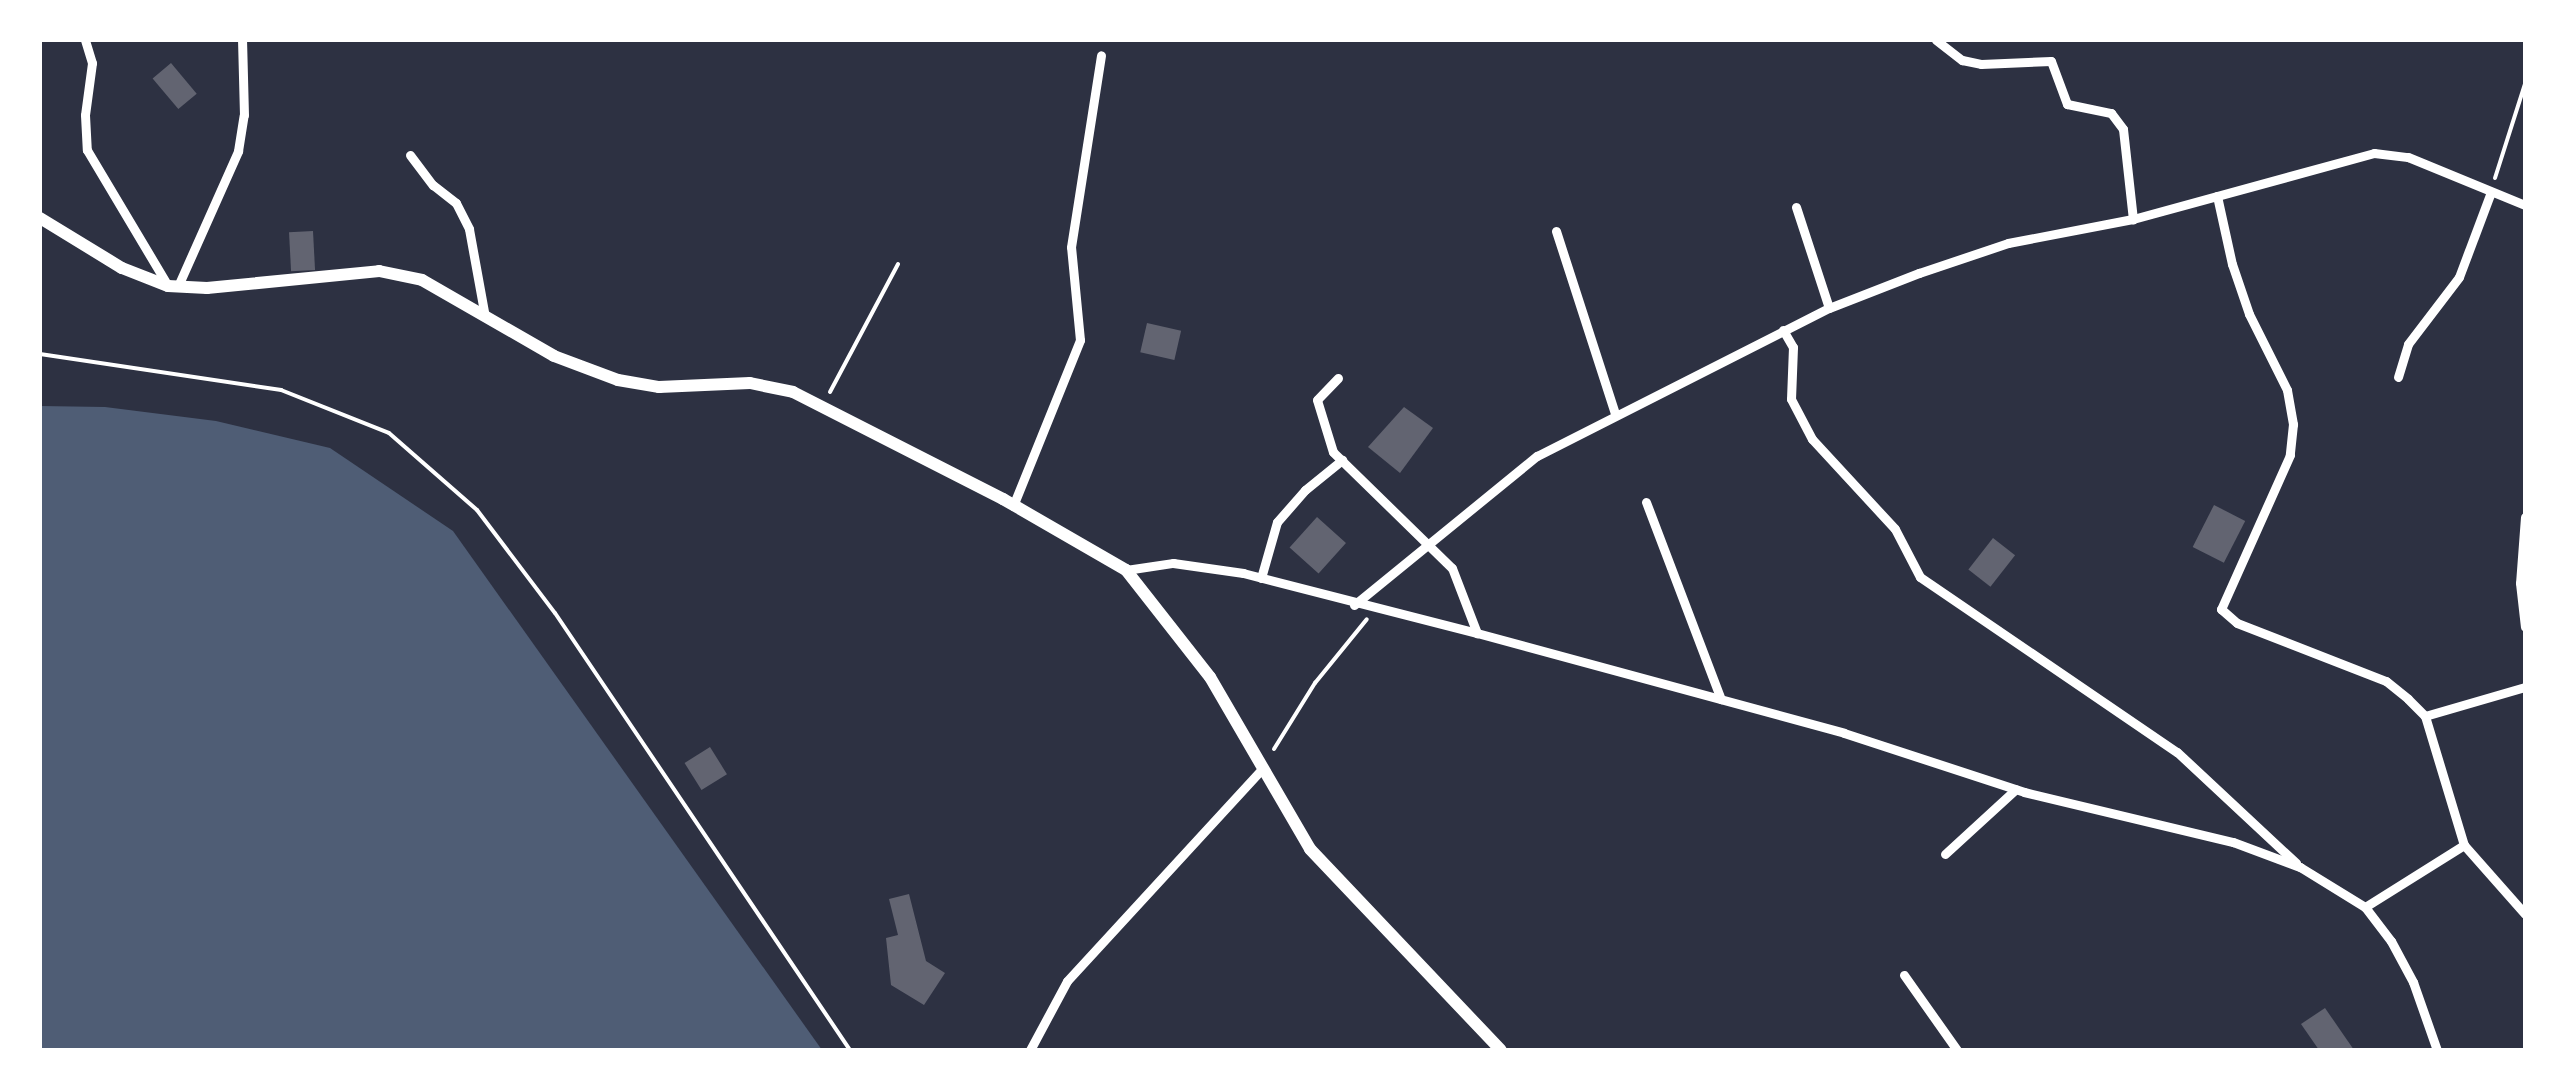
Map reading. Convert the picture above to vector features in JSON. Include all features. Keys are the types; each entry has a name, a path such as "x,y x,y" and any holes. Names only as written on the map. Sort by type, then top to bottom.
{"main road":[{"path":"40,218 122,268 173,286 224,287 379,272 422,280 554,356 618,380 658,387 750,383 823,404 1126,570 1210,677 1310,849 1500,1050"}],"street":[{"path":"86,40 92,63 85,115 87,150 173,286"},
{"path":"173,286 238,152 244,115 242,40"},
{"path":"1936,40 1962,60 1980,64 2051,60 2067,104 2111,113 2123,130 2132,218"},
{"path":"1012,506 1080,340 1071,247 1102,55"},
{"path":"1354,605 1537,456 1615,414 1714,370 1829,308 2008,243 2132,218 2389,152 2525,205"},
{"path":"410,155 433,185 456,202 469,228 486,316"},
{"path":"2398,377 2408,344 2458,277 2491,192"},
{"path":"2217,196 2238,280 2286,390 2293,424 2290,455 2221,609 2237,623 2386,681 2425,716 2464,845 2525,914"},
{"path":"1796,207 1829,308"},
{"path":"1556,230 1615,414"},
{"path":"1783,330 1792,348 1792,399 1812,439 1895,529 1920,578 2078,681 2177,752 2300,867"},
{"path":"1338,378 1317,400 1324,431 1342,460 1452,568 1476,633"},
{"path":"1261,578 1277,522 1305,490 1342,460"},
{"path":"1646,502 1720,699"},
{"path":"2525,516 2520,583 2525,627"},
{"path":"1126,570 1173,563 1261,578 1720,699 2016,789 2234,842 2300,867 2365,907 2391,941 2413,982 2436,1050"},
{"path":"2425,716 2525,687"},
{"path":"1030,1050 1067,982 1261,770"},
{"path":"1944,854 2016,789"},
{"path":"2365,907 2464,845"},
{"path":"1904,975 1956,1050"}],"path":[{"path":"2491,192 2525,84"},
{"path":"823,404 898,264"},
{"path":"40,354 281,390 389,433 477,510 556,613 850,1050"},
{"path":"1261,770 1316,683 1375,610"}],"water":[{"path":"40,406 105,407 216,421 330,448 453,531 822,1050 40,1050"}],"building":[{"path":"171,63 197,94 178,109 153,78"},
{"path":"313,231 315,270 291,271 289,232"},
{"path":"1147,323 1181,331 1174,360 1140,352"},
{"path":"1404,407 1433,428 1400,473 1368,447"},
{"path":"2214,505 2245,521 2224,563 2193,547"},
{"path":"1317,517 1346,543 1319,574 1290,547"},
{"path":"1993,538 2015,555 1990,587 1968,570"},
{"path":"710,747 727,774 702,790 685,763"},
{"path":"909,894 926,961 945,973 924,1005 891,985 886,938 898,935 889,899"},
{"path":"2325,1008 2354,1050 2319,1050 2301,1024"}]}
